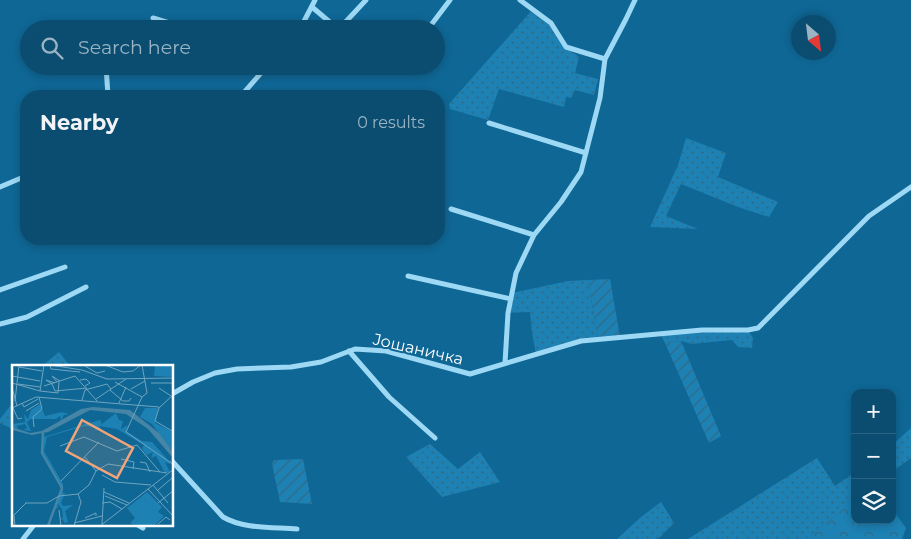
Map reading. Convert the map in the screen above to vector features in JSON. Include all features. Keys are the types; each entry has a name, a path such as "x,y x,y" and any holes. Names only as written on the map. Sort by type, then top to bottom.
{"street":[{"path":"305,20 316,0"},
{"path":"347,20 366,0"},
{"path":"435,20 450,0"},
{"path":"520,0 551,23 566,47 605,59"},
{"path":"505,363 508,313 516,273 534,235 561,202 581,172 600,98 605,59 635,0"},
{"path":"312,7 328,20"},
{"path":"153,18 160,20"},
{"path":"107,75 108,90"},
{"path":"246,90 259,75"},
{"path":"489,123 586,153"},
{"path":"0,187 20,179"},
{"name":"Јошаничка","path":"174,393 215,373 237,369 291,367 316,363 360,348 386,351 470,374 581,341 702,330 748,330 758,328 869,216 911,188"},
{"path":"451,209 534,235"},
{"path":"0,290 66,267"},
{"path":"408,276 511,299"},
{"path":"0,324 27,317 86,287"},
{"name":"Јошаничка","path":"349,351 389,397 435,438"},
{"path":"174,463 223,517 228,520 251,525 297,529"},
{"path":"23,539 33,526"}],"green space":[{"path":"533,9 551,23 566,47 579,57 575,73 598,79 594,95 575,90 571,98 566,97 564,107 499,89 488,120 450,109 449,104"},
{"path":"686,138 726,153 718,177 778,202 769,217 738,207 681,184 666,216 698,229 650,227 678,165"},
{"path":"610,279 620,337 598,339 588,280"},
{"path":"588,280 598,339 536,354 530,312 508,313 512,293 568,281"},
{"path":"748,330 753,338 752,348 738,347 732,340 692,344 681,341 665,343 660,333"},
{"path":"681,341 721,436 709,443 665,343"},
{"path":"59,352 69,365 43,365"},
{"path":"12,404 12,429 0,423 0,419"},
{"path":"911,428 911,458 896,469 896,441"},
{"path":"430,444 458,469 480,452 500,482 442,497 406,457"},
{"path":"817,458 835,486 851,475 851,503 806,539 688,539"},
{"path":"303,459 312,504 280,502 272,464 274,460"},
{"path":"661,502 674,523 658,539 617,539 641,517"},
{"path":"851,503 851,524 896,524 896,514 906,528 902,539 806,539"}]}
